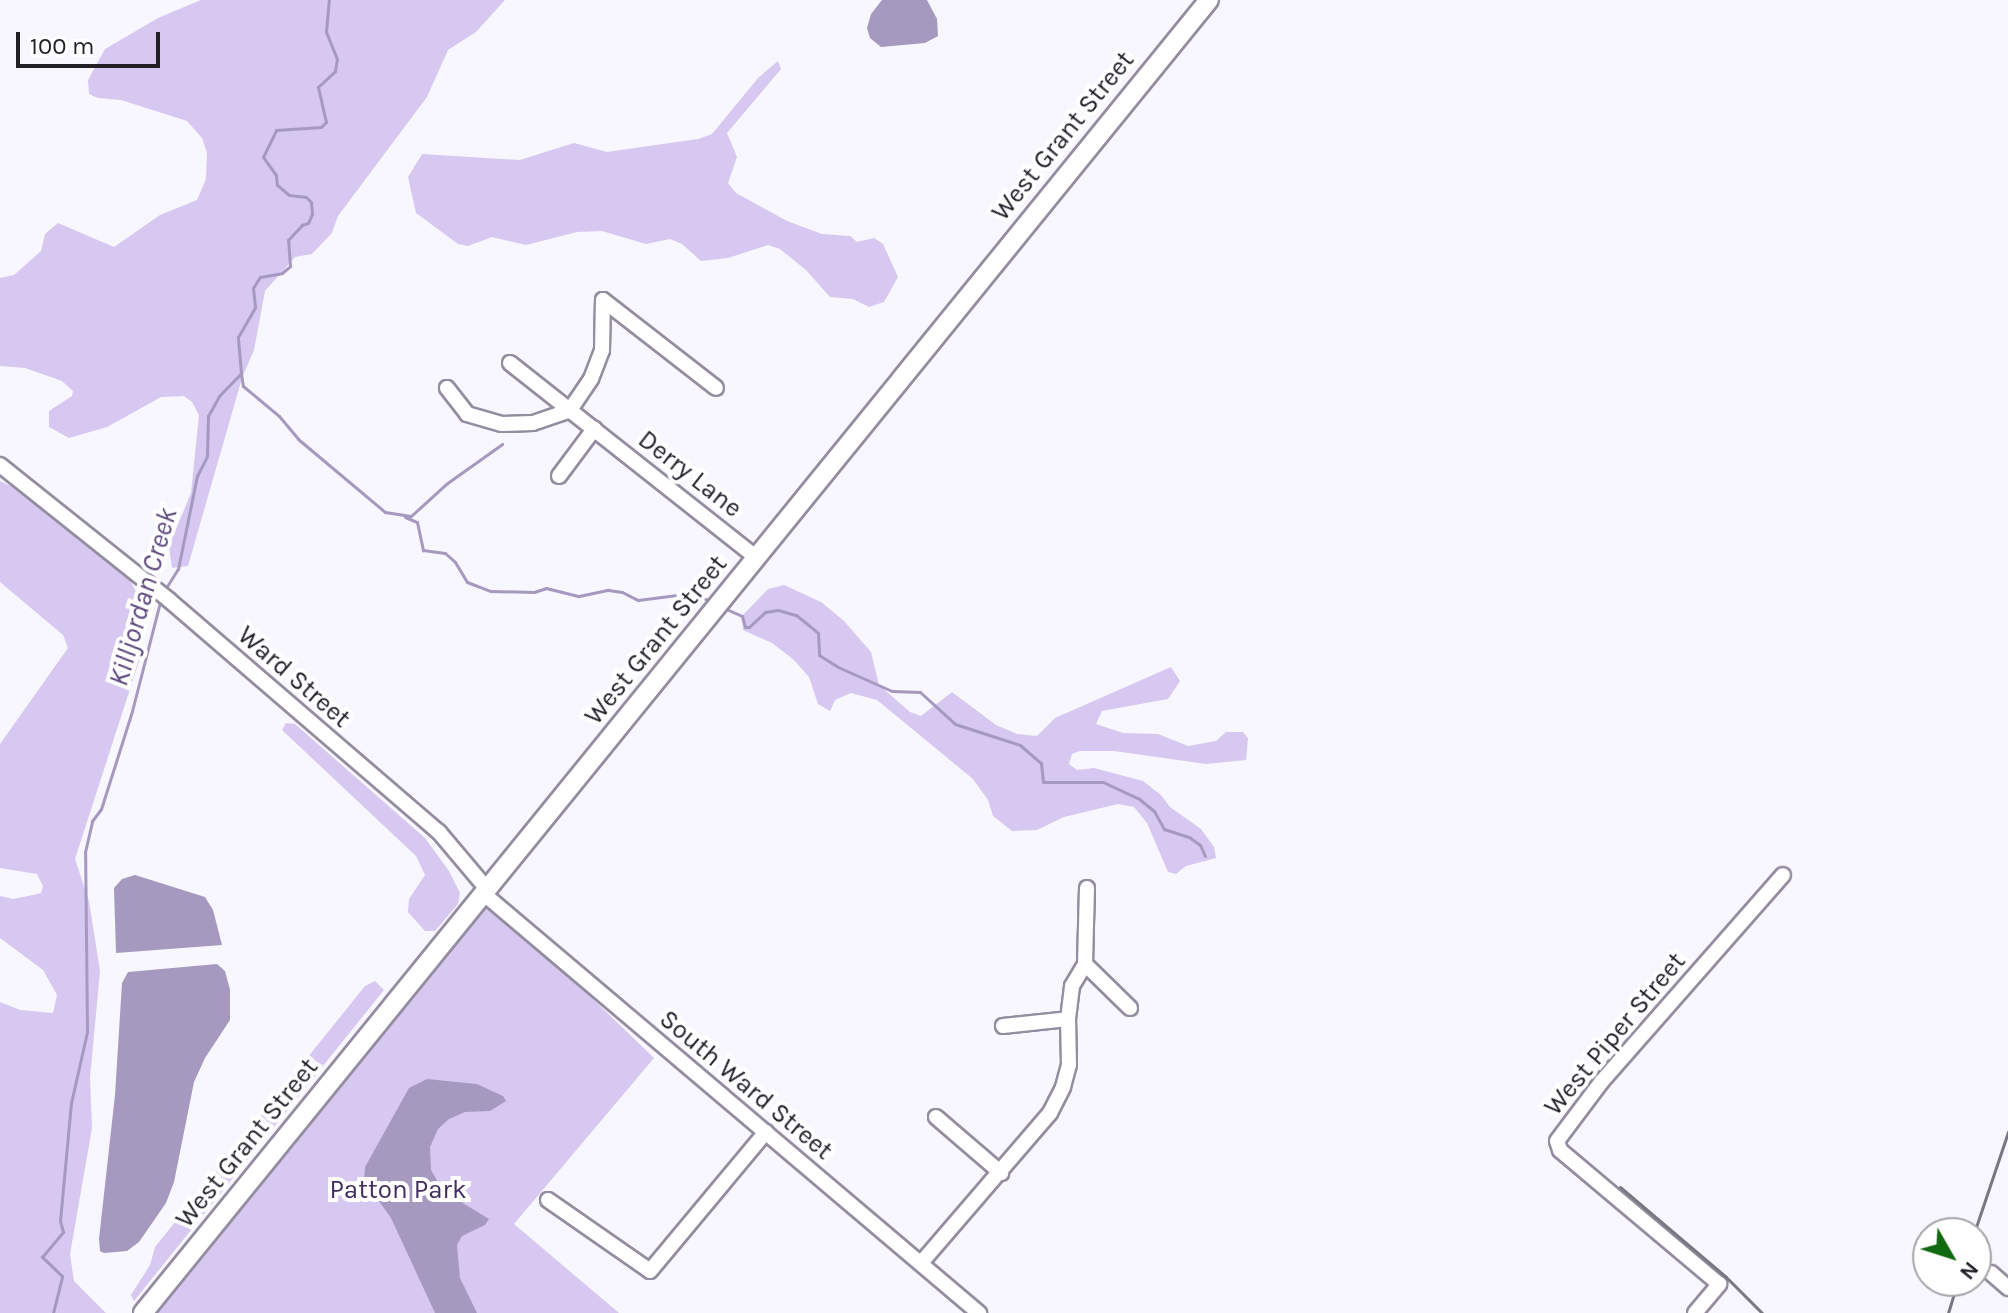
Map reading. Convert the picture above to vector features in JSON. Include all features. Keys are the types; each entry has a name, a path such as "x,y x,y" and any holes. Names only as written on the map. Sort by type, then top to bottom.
{"main road":[{"name":"West Grant Street","path":"143,1313 1209,0"}],"street":[{"path":"447,388 467,414 502,424 533,423 570,410 591,379 602,350 603,300 716,388"},
{"name":"Derry Lane","path":"510,363 756,557"},
{"path":"559,476 594,429"},
{"name":"Ward Street","path":"0,465 59,511 439,832 486,891"},
{"name":"West Piper Street","path":"1695,1313 1719,1284 1560,1150 1557,1141 1602,1081 1783,875"},
{"path":"921,1263 1050,1113 1063,1087 1069,1065 1068,1019 1072,986 1085,964 1087,888"},
{"name":"South Ward Street","path":"486,891 979,1313"},
{"path":"1085,964 1130,1008"},
{"path":"1003,1026 1068,1019"},
{"path":"936,1117 1001,1173"},
{"path":"548,1200 650,1271 766,1132"},
{"path":"1992,1274 2008,1288"}],"green space":[{"path":"201,0 505,0 476,32 448,50 427,97 338,216 332,233 312,254 295,257 265,291 254,350 242,378 188,566 172,568 169,546 191,493 199,415 192,402 184,396 161,397 107,427 69,438 49,427 49,411 72,396 73,391 62,381 25,368 0,366 0,278 14,275 41,251 45,234 58,223 114,247 160,215 197,200 206,179 207,153 202,138 187,121 121,100 98,98 89,94 88,80 105,49 158,18"},
{"path":"778,61 781,69 727,133 737,157 728,183 736,193 787,221 822,234 850,236 857,242 874,238 883,244 898,277 884,302 869,307 853,299 830,297 806,270 780,249 768,245 728,258 701,261 682,244 670,239 646,244 602,231 577,232 526,245 492,237 468,246 458,244 416,213 408,177 422,154 520,160 574,143 607,152 698,139 712,134 758,78"},
{"path":"0,481 23,492 127,574 145,610 140,658 75,859 89,901 100,971 90,1078 92,1128 70,1254 74,1281 106,1313 0,1313 0,1002 20,1010 53,1013 57,995 43,970 0,938 0,896 13,899 33,895 41,893 43,886 37,874 0,868 0,744 68,648 63,635 0,582"},
{"path":"784,585 821,602 844,621 871,652 879,685 910,712 921,716 952,692 996,725 1017,734 1037,736 1055,718 1171,667 1180,681 1168,699 1102,711 1096,724 1123,733 1158,734 1188,746 1216,741 1226,732 1243,732 1248,738 1246,760 1206,764 1114,751 1080,751 1072,754 1069,764 1077,770 1094,768 1143,781 1161,795 1170,807 1201,829 1214,847 1216,858 1186,866 1176,874 1168,872 1147,823 1134,807 1118,804 1064,817 1037,830 1012,831 993,816 988,800 973,779 877,700 851,693 835,700 830,711 818,704 809,677 793,659 772,643 743,630 742,616 768,589"},
{"path":"286,723 295,724 425,838 449,871 460,893 458,904 435,931 425,931 408,912 409,899 425,875 416,856 282,730"},
{"name":"Patton Park","path":"484,894 654,1058 514,1224 619,1313 144,1313"},
{"path":"375,981 384,990 134,1301 131,1295 150,1265 155,1247 365,986"}],"shaded area":[{"path":"882,0 927,0 937,19 938,36 925,43 881,47 870,38 867,28 871,14"},
{"path":"135,875 205,897 213,910 222,945 116,953 114,888 122,879"},
{"path":"217,964 225,971 230,990 230,1020 205,1058 194,1082 174,1182 166,1203 139,1242 127,1251 104,1253 100,1251 99,1239 115,1095 122,983 128,972"},
{"path":"427,1079 477,1084 503,1096 506,1101 490,1111 465,1112 449,1119 438,1129 430,1147 431,1170 443,1191 489,1219 485,1225 462,1236 457,1245 460,1278 477,1313 435,1313 391,1218 364,1180 365,1167 409,1088"}],"waterway":[{"name":"Killjordan Creek","path":"164,591 178,569 197,476 207,456 208,416 219,396 241,373 238,337 255,307 253,288 260,277 282,273 290,266 288,240 308,223 312,214 311,202 306,197 289,195 277,185 276,175 263,157 276,130 321,127 326,122 318,87 335,71 337,59 326,32 329,0"},
{"path":"241,374 243,386 279,416 298,439 385,512 411,516 446,484 502,444"},
{"path":"405,517 417,522 423,550 445,553 455,562 467,582 491,591 534,592 546,588 579,596 608,590 622,592 638,600 693,593 710,601"},
{"name":"Killjordan Creek","path":"53,1313 62,1276 42,1257 63,1232 60,1221 71,1103 87,1032 85,852 92,821 101,809 132,711 161,598"},
{"path":"724,608 742,616 745,627 765,612 778,610 796,615 818,633 819,655 838,667 892,691 920,692 955,724 1020,745 1041,763 1043,782 1103,782 1138,798 1154,811 1164,829 1189,837 1200,845 1205,856"}],"railway":[{"path":"1979,1217 2008,1132"},
{"path":"1620,1187 1726,1277 1762,1313"},
{"path":"1948,1313 1953,1297"}]}
